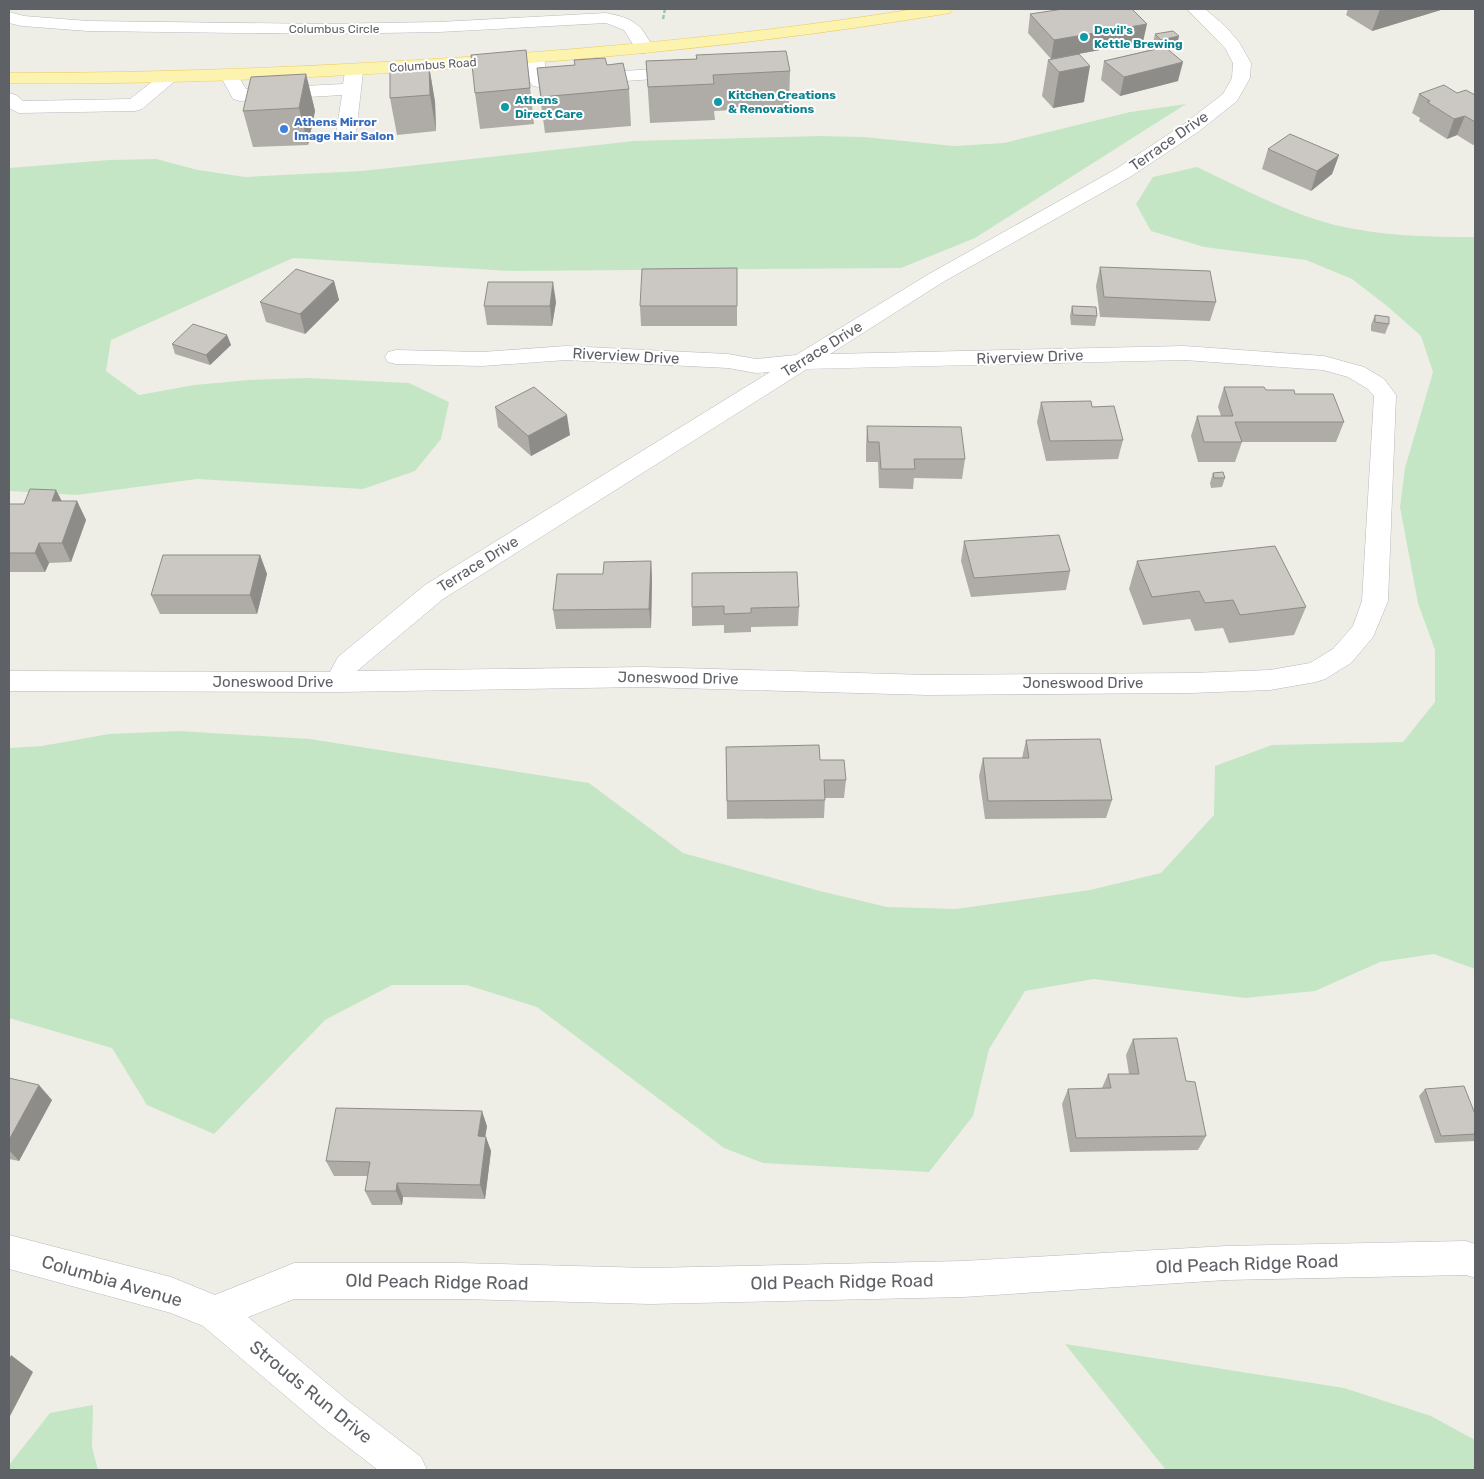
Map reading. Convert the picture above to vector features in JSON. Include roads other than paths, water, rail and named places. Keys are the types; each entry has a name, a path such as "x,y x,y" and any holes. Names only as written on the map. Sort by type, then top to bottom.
{"main road":[{"name":"Columbus Road","path":"9,78 229,75 354,70 487,69 535,58 778,34 944,9"}],"street":[{"name":"Terrace Drive","path":"339,682 346,664 434,592 936,278 1123,173 1191,128 1230,97 1242,78 1242,63 1233,46 1219,30 1195,9"},
{"name":"Columbus Circle","path":"9,17 22,21 88,26 314,29 439,27 606,18 620,20 635,29 644,48"},
{"path":"535,58 539,82 654,74"},
{"path":"346,134 354,70"},
{"path":"229,75 240,95 352,90"},
{"path":"9,99 19,107 135,105 169,76"},
{"name":"Riverview Drive","path":"396,357 482,359 566,353 728,361 756,366 801,362 1184,353 1324,363 1356,372 1376,384 1385,395 1376,581 1375,601 1364,630 1342,656"},
{"name":"Joneswood Drive","path":"9,681 339,682 643,677 928,685 1201,683 1270,680 1316,672 1342,656"},
{"name":"Columbia Avenue","path":"9,1252 171,1295 215,1312"},
{"name":"Old Peach Ridge Road","path":"215,1312 294,1281 460,1281 650,1286 963,1279 1226,1263 1466,1258 1475,1261"},
{"name":"Strouds Run Drive","path":"215,1312 334,1413 408,1470"}],"place":[{"name":"Devil's Kettle Brewing","path":"1084,37"},
{"name":"Kitchen Creations & Renovations","path":"718,102"},
{"name":"Athens Direct Care","path":"505,107"},
{"name":"Athens Mirror Image Hair Salon","path":"284,129"}]}
